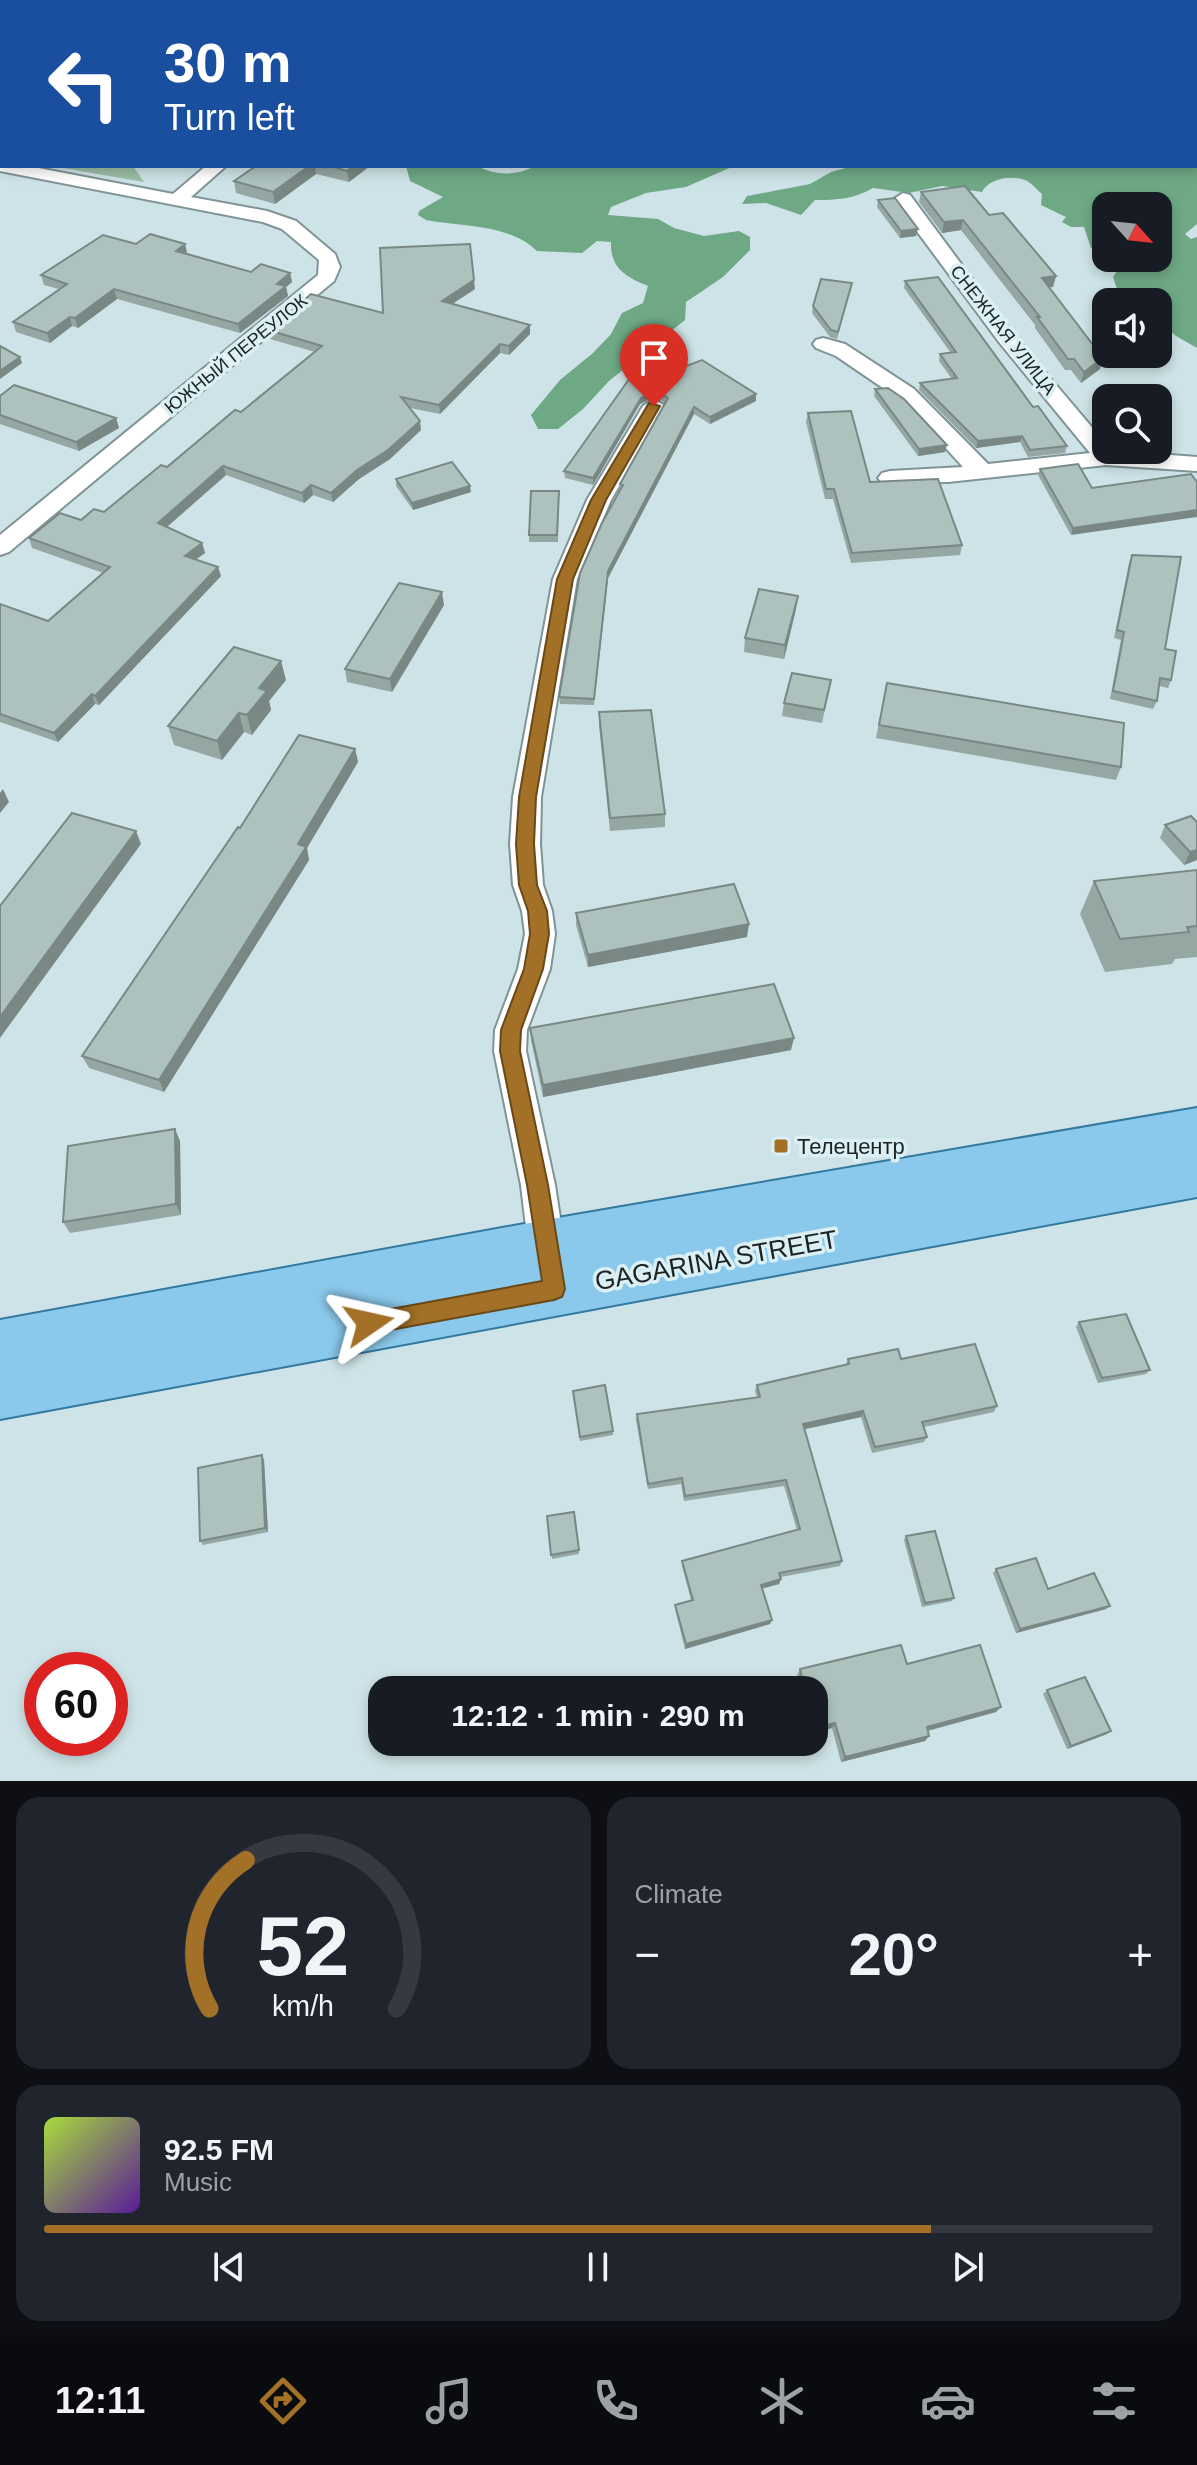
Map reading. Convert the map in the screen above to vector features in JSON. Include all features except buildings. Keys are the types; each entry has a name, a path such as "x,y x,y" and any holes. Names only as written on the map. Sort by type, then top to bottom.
{"main road":[{"name":"GAGARINA STREET","path":"0,1391 550,1267 1197,1130"},
{"name":"GAGARINA STREET","path":"0,1347 1197,1174"}],"street":[{"path":"10,168 177,200 215,168"},
{"name":"СНЕЖНАЯ УЛИЦА","path":"903,199 1006,338 1092,441"},
{"name":"ЮЖНЫЙ ПЕРЕУЛОК","path":"0,547 327,277 330,267 328,258 289,225 267,217 177,200"},
{"path":"823,344 851,354 870,372 914,399 936,421 964,459 983,471"},
{"path":"550,1267 538,1185 510,1051 511,1030 534,969 540,934 537,911 528,885 525,844 527,797 565,579 599,500 654,406"},
{"path":"890,478 1092,459"},
{"path":"1172,462 1197,464"}],"green space":[{"path":"63,168 134,168 144,182"},
{"path":"407,168 482,168 506,174 530,168 729,168 686,187 646,193 611,207 608,215 658,219 674,228 704,236 739,231 750,237 750,250 723,277 686,302 685,320 609,381 583,409 558,429 538,429 531,415 560,380 611,334 622,313 643,303 648,286 616,265 611,242 597,241 582,253 537,251 526,242 500,231 426,220 418,215 419,211 443,197 410,181"},
{"path":"846,168 1197,168 1197,224 1185,234 1191,239 1197,237 1197,348 1172,332 1172,288 1117,288 1113,277 1116,272 1172,272 1172,192 1092,192 1092,248 1084,227 1071,227 1062,222 1066,217 1041,205 1042,194 1029,182 1019,179 995,181 982,192 942,186 909,193 873,188 845,198 815,200 801,215 766,203 742,204 747,196 810,184"}],"place":[{"name":"Телецентр","path":"781,1146"}],"route":[{"path":"369,1323 554,1289 538,1185 510,1051 511,1030 534,969 540,934 537,911 528,885 525,844 527,797 565,579 599,500 654,406"}]}
